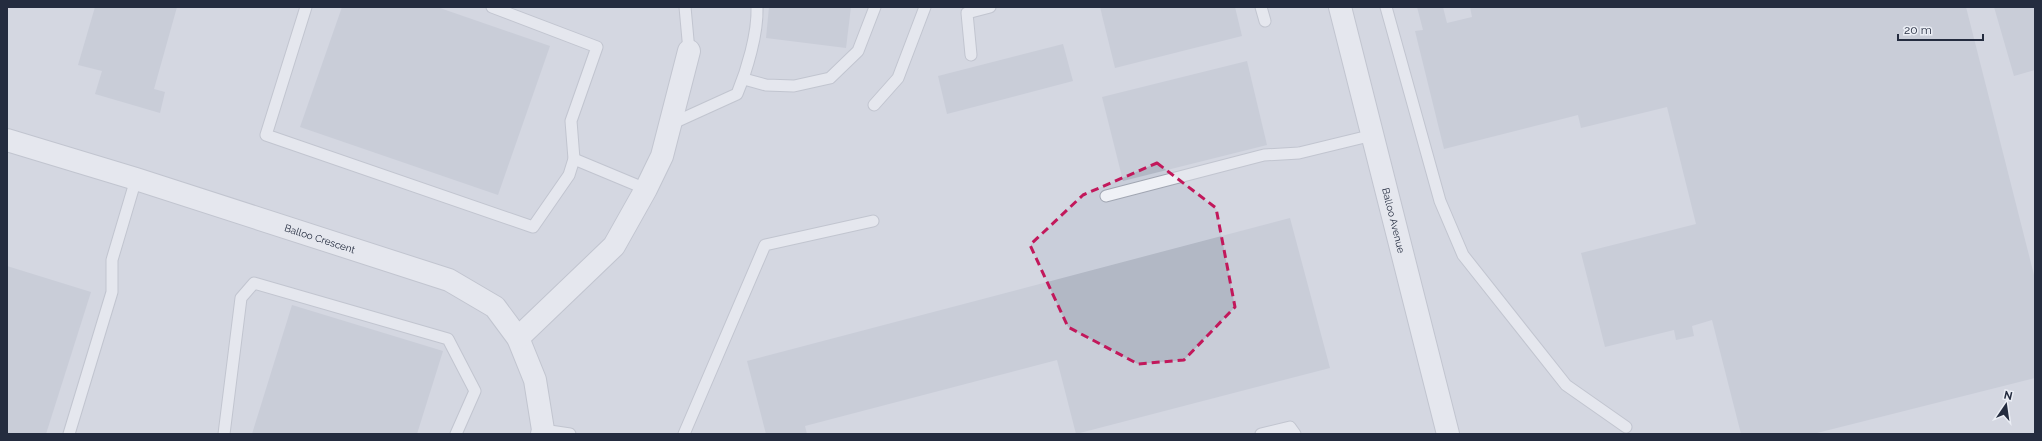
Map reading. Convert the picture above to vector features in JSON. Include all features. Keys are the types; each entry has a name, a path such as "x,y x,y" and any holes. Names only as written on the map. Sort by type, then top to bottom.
{"street":[{"name":"Balloo Avenue","path":"1340,7 1448,434"},
{"path":"518,338 614,246 646,189 662,156 689,51"},
{"name":"Balloo Crescent","path":"7,140 136,179 449,280 495,307 518,338 535,380 543,432"}],"lane":[{"path":"306,7 266,135 533,227 569,175 574,159 571,121 596,47 492,7"},
{"path":"685,7 689,51"},
{"path":"670,124 737,94 744,78 757,18 756,7"},
{"path":"744,78 766,85 794,86 830,78 858,51 875,7"},
{"path":"874,105 898,78 925,7"},
{"path":"971,56 967,13 990,7"},
{"path":"1261,7 1265,21"},
{"path":"1386,7 1440,201 1463,255 1566,385 1626,427"},
{"path":"1106,196 1264,155 1299,153 1373,135"},
{"path":"574,159 646,189"},
{"path":"69,434 112,292 112,260 136,179"},
{"path":"684,434 765,245 873,221"},
{"path":"224,434 242,298 254,282 448,338 475,391 456,434"},
{"path":"1261,434 1290,427 1294,434"},
{"path":"543,432 570,434"}],"highlighted area":[{"path":"1157,163 1216,208 1235,307 1184,360 1138,364 1068,327 1030,245 1083,195"}],"shaded area":[{"path":"7,7 2035,7 2035,434 7,434"}],"building":[{"path":"95,7 177,7 154,89 165,92 160,113 95,94 102,71 78,65"},
{"path":"342,7 437,7 550,46 498,195 300,127"},
{"path":"769,7 851,7 846,48 766,38"},
{"path":"1100,7 1235,7 1242,36 1115,68"},
{"path":"1417,7 1443,7 1447,23 1472,17 1470,7 1966,7 2035,279 2035,378 1813,434 1741,434 1712,320 1692,326 1694,336 1676,340 1674,330 1605,347 1581,253 1696,224 1667,107 1581,128 1578,115 1444,149 1415,31 1423,30"},
{"path":"1994,7 2035,7 2035,70 2014,76"},
{"path":"1063,44 1073,81 947,114 938,76"},
{"path":"1247,61 1267,145 1123,181 1102,97"},
{"path":"1290,218 1330,368 1076,434 1057,360 805,426 807,434 766,434 747,361"},
{"path":"7,266 91,292 46,434 7,433"},
{"path":"292,305 443,351 417,434 252,434"}]}
